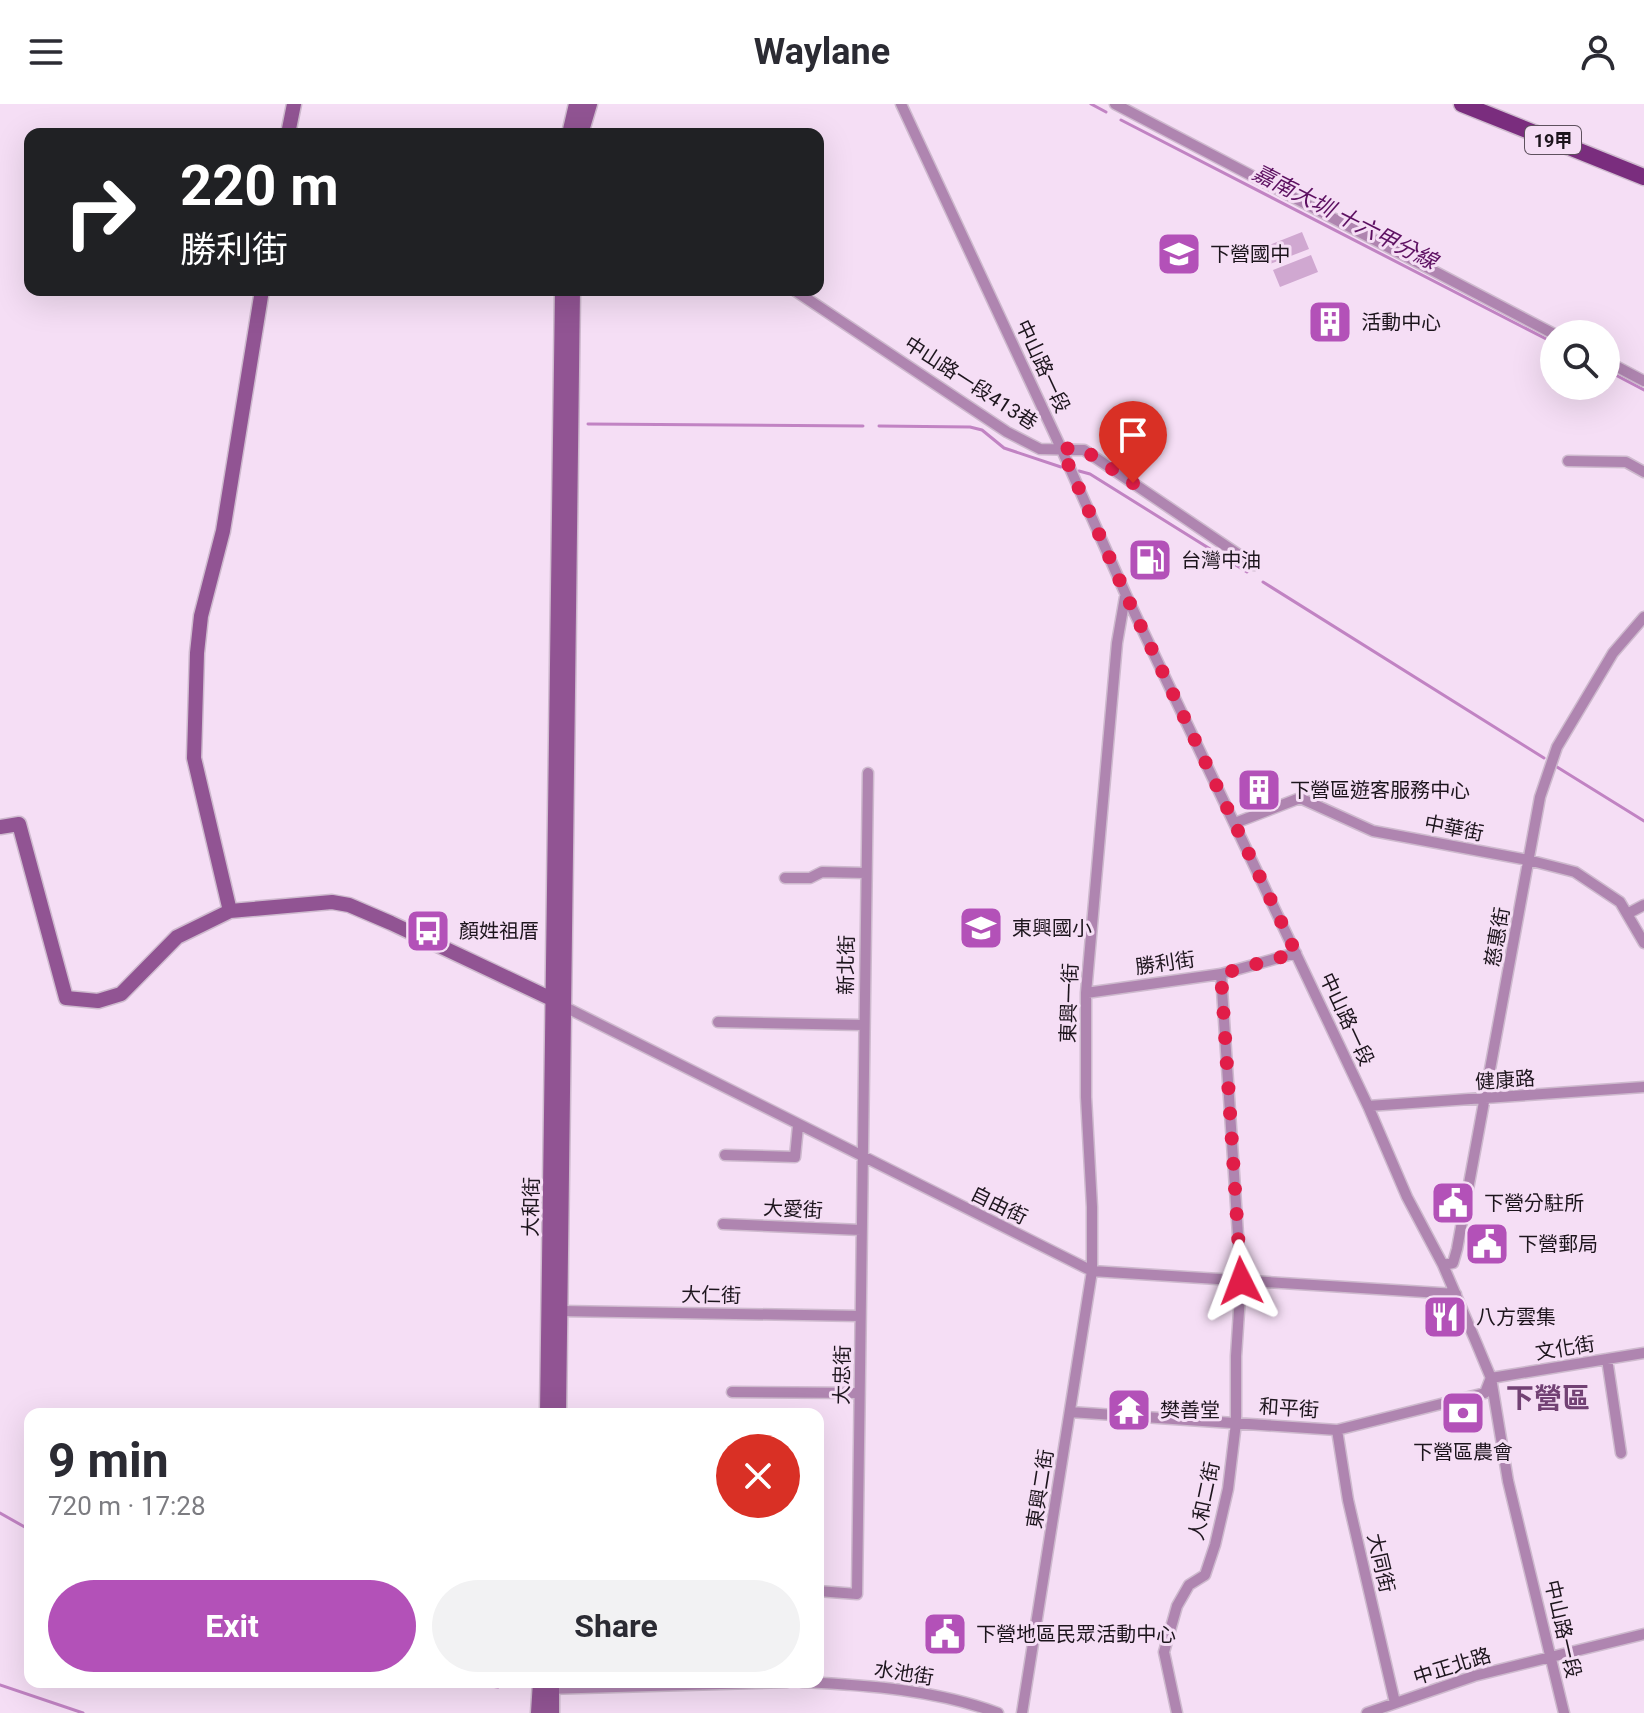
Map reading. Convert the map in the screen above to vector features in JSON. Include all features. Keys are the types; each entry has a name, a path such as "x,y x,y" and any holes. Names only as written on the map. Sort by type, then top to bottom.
{"main road":[{"path":"289,128 294,104"},
{"path":"570,128 576,104"},
{"path":"583,128 590,104"},
{"name":"19甲","path":"1462,104 1644,177"},
{"path":"230,911 194,758 197,653 201,616 223,531 261,296"},
{"path":"560,1003 562,296"},
{"path":"560,1003 573,296"},
{"path":"0,827 19,824 66,998 98,1001 121,994 177,937 230,911 277,905 344,904 560,1003"},
{"name":"大和街","path":"559,1408 560,1003"},
{"name":"大和街","path":"547,1408 560,1003"},
{"path":"538,1713 545,1688"},
{"path":"546,1688 552,1713"}],"street":[{"name":"中山路一段","path":"901,104 1126,595 1368,1106 1407,1197 1443,1265 1491,1378 1508,1481 1564,1713"},
{"path":"1115,104 1540,327"},
{"name":"中山路一段413巷","path":"803,296 1007,432 1040,449 1084,450 1254,565"},
{"path":"1620,368 1644,381"},
{"path":"1568,461 1626,462 1644,472"},
{"name":"東興一街","path":"1092,1271 1086,993 1116,659 1126,595"},
{"name":"慈惠街","path":"1443,1265 1453,1263 1540,797 1557,747 1613,653 1639,631 1644,617"},
{"name":"新北街","path":"861,1157 868,773"},
{"name":"中華街","path":"1235,823 1300,798 1373,831 1528,860 1575,872 1620,902 1644,943"},
{"path":"785,878 810,878 822,872 866,873"},
{"path":"1627,914 1644,905"},
{"name":"勝利街","path":"1086,993 1221,974 1296,953"},
{"name":"人和二街","path":"1177,1713 1164,1652 1177,1606 1189,1585 1205,1575 1215,1545 1228,1489 1236,1423 1241,1281 1221,974"},
{"name":"自由街","path":"560,1003 798,1126 1092,1271 1456,1294"},
{"path":"718,1022 863,1025"},
{"name":"健康路","path":"1368,1106 1644,1087"},
{"path":"725,1155 795,1157 798,1126"},
{"name":"大忠街","path":"824,1591 857,1594 861,1157"},
{"name":"大愛街","path":"723,1224 861,1230"},
{"name":"東興二街","path":"1022,1713 1092,1271"},
{"name":"大仁街","path":"561,1311 860,1316"},
{"name":"文化街","path":"1491,1378 1644,1353"},
{"path":"1607,1359 1621,1453"},
{"name":"和平街","path":"1070,1412 1337,1430 1485,1393 1491,1378"},
{"path":"732,1392 859,1393"},
{"name":"大同街","path":"1337,1430 1348,1500 1395,1703"},
{"name":"中正北路","path":"1367,1713 1443,1685 1549,1656 1643,1638"},
{"name":"水池街","path":"824,1683 864,1685 965,1701 998,1713"}],"shaded area":[{"path":"1302,232 1309,249 1270,264 1264,247"},
{"path":"1311,255 1318,272 1280,287 1273,270"}],"waterway":[{"name":"嘉南大圳 十六甲分線","path":"1091,104 1106,112"},
{"name":"嘉南大圳 十六甲分線","path":"1121,120 1540,336"},
{"name":"嘉南大圳 十六甲分線","path":"1620,377 1644,390"},
{"path":"588,424 863,426"},
{"path":"879,426 970,427 982,430 1004,448 1061,467"},
{"path":"1079,471 1090,474 1247,572"},
{"path":"1263,582 1544,758"},
{"path":"1557,767 1644,821"},
{"path":"0,1513 24,1527"},
{"path":"0,1685 83,1713"}],"place":[{"name":"下營國中","path":"1179,254"},
{"name":"活動中心","path":"1330,322"},
{"name":"台灣中油","path":"1150,560"},
{"name":"下營區遊客服務中心","path":"1259,790"},
{"name":"東興國小","path":"981,928"},
{"name":"顏姓祖厝","path":"428,931"},
{"name":"下營分駐所","path":"1453,1203"},
{"name":"下營郵局","path":"1487,1244"},
{"name":"八方雲集","path":"1445,1317"},
{"name":"樊善堂","path":"1129,1410"},
{"name":"下營區農會","path":"1463,1413"},
{"name":"下營地區民眾活動中心","path":"945,1634"}],"district":[{"name":"下營區","path":"1548,1398"}],"route":[{"path":"1133,483 1084,450 1061,448 1126,595 1296,953 1221,974 1241,1281"}]}
